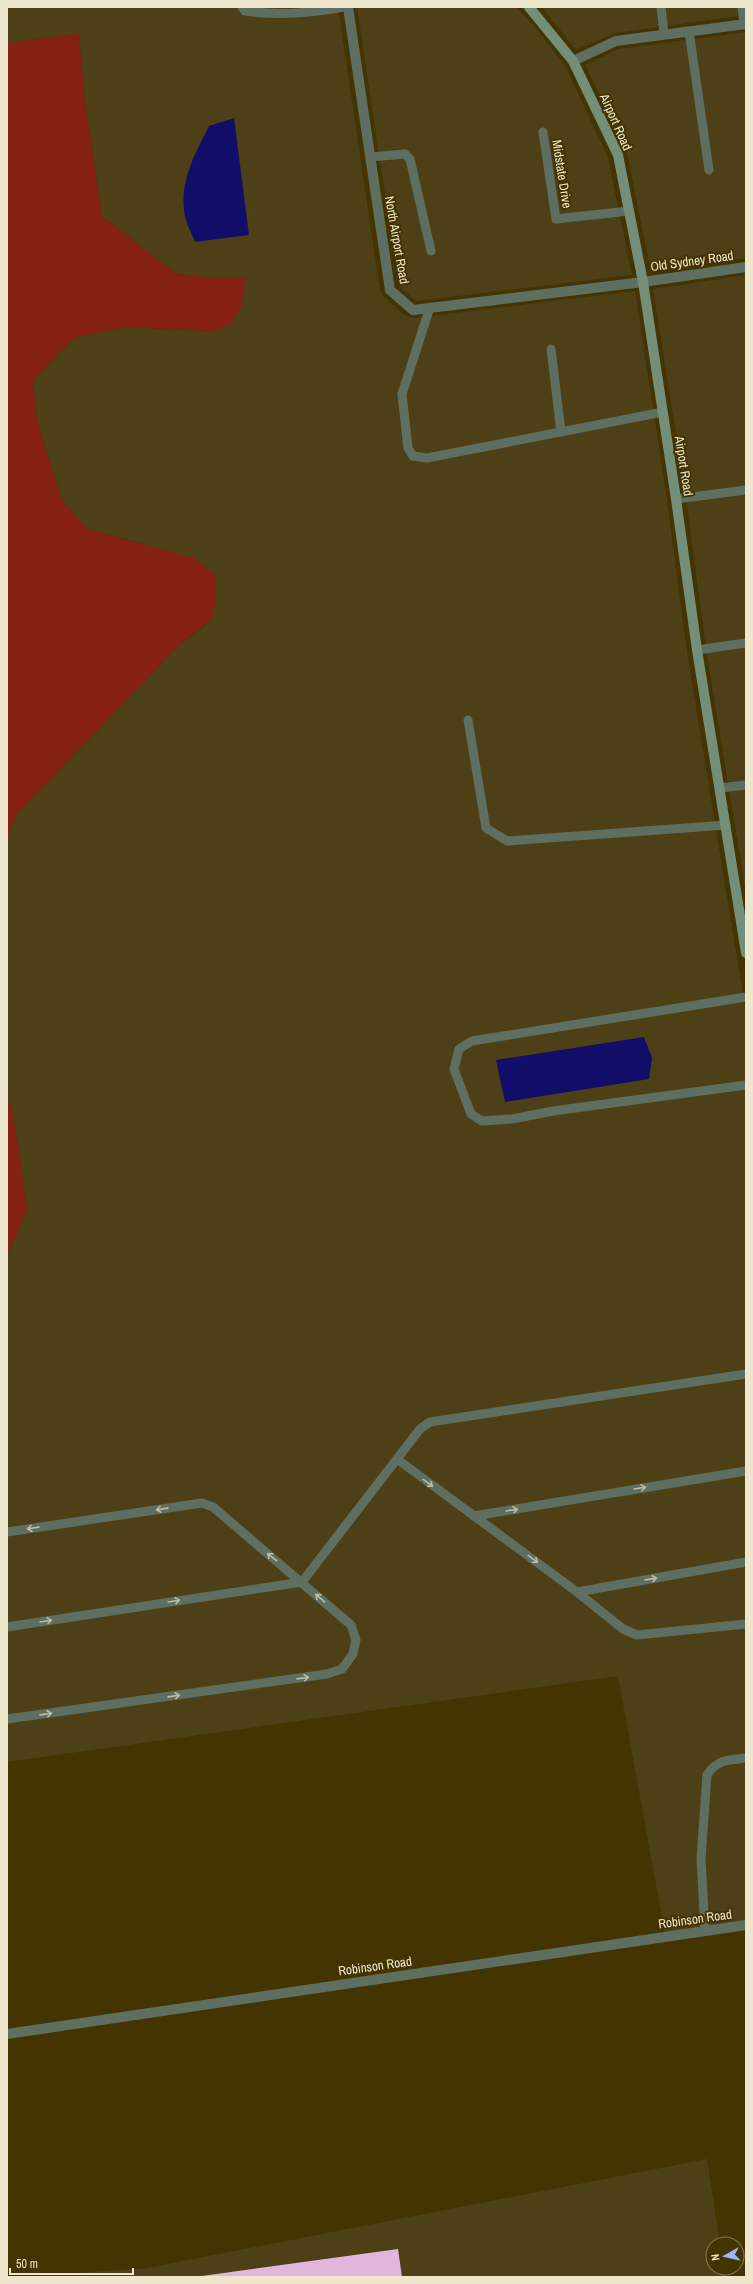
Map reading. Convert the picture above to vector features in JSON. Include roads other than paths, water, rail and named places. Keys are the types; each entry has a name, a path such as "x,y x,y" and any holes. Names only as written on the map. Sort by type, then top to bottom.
{"street":[{"name":"North Airport Road","path":"348,7 390,290 413,310 643,282"},
{"name":"Airport Road","path":"529,7 573,61 618,155 643,282 697,650 746,953"},
{"path":"573,61 616,41 745,24"},
{"name":"Old Sydney Road","path":"643,282 746,267"},
{"name":"Robinson Road","path":"7,2034 746,1925"}],"lane":[{"path":"242,7 245,11 270,15 312,12 344,7"},
{"path":"661,7 664,34"},
{"path":"742,7 745,24"},
{"path":"689,31 710,170"},
{"name":"Midstate Drive","path":"543,132 556,219 629,211"},
{"path":"370,157 405,154 410,159 431,252"},
{"path":"430,307 402,394 408,448 413,456 427,458 663,412"},
{"path":"551,349 562,432"},
{"path":"676,499 746,490"},
{"path":"697,650 746,643"},
{"path":"468,720 486,828 507,841 726,825"},
{"path":"720,788 746,785"},
{"path":"746,997 472,1041 459,1049 454,1069 470,1114 482,1121 512,1119 553,1111 746,1085"},
{"path":"7,1627 302,1582 420,1429 430,1422 746,1374"},
{"path":"397,1459 577,1592 623,1629 637,1636 746,1624"},
{"path":"474,1516 746,1471"},
{"path":"7,1532 202,1503 213,1507 351,1625 356,1640 353,1654 342,1669 327,1674 7,1719"},
{"path":"577,1592 746,1562"},
{"path":"705,1931 701,1859 707,1774 713,1766 722,1761 746,1758"}]}
